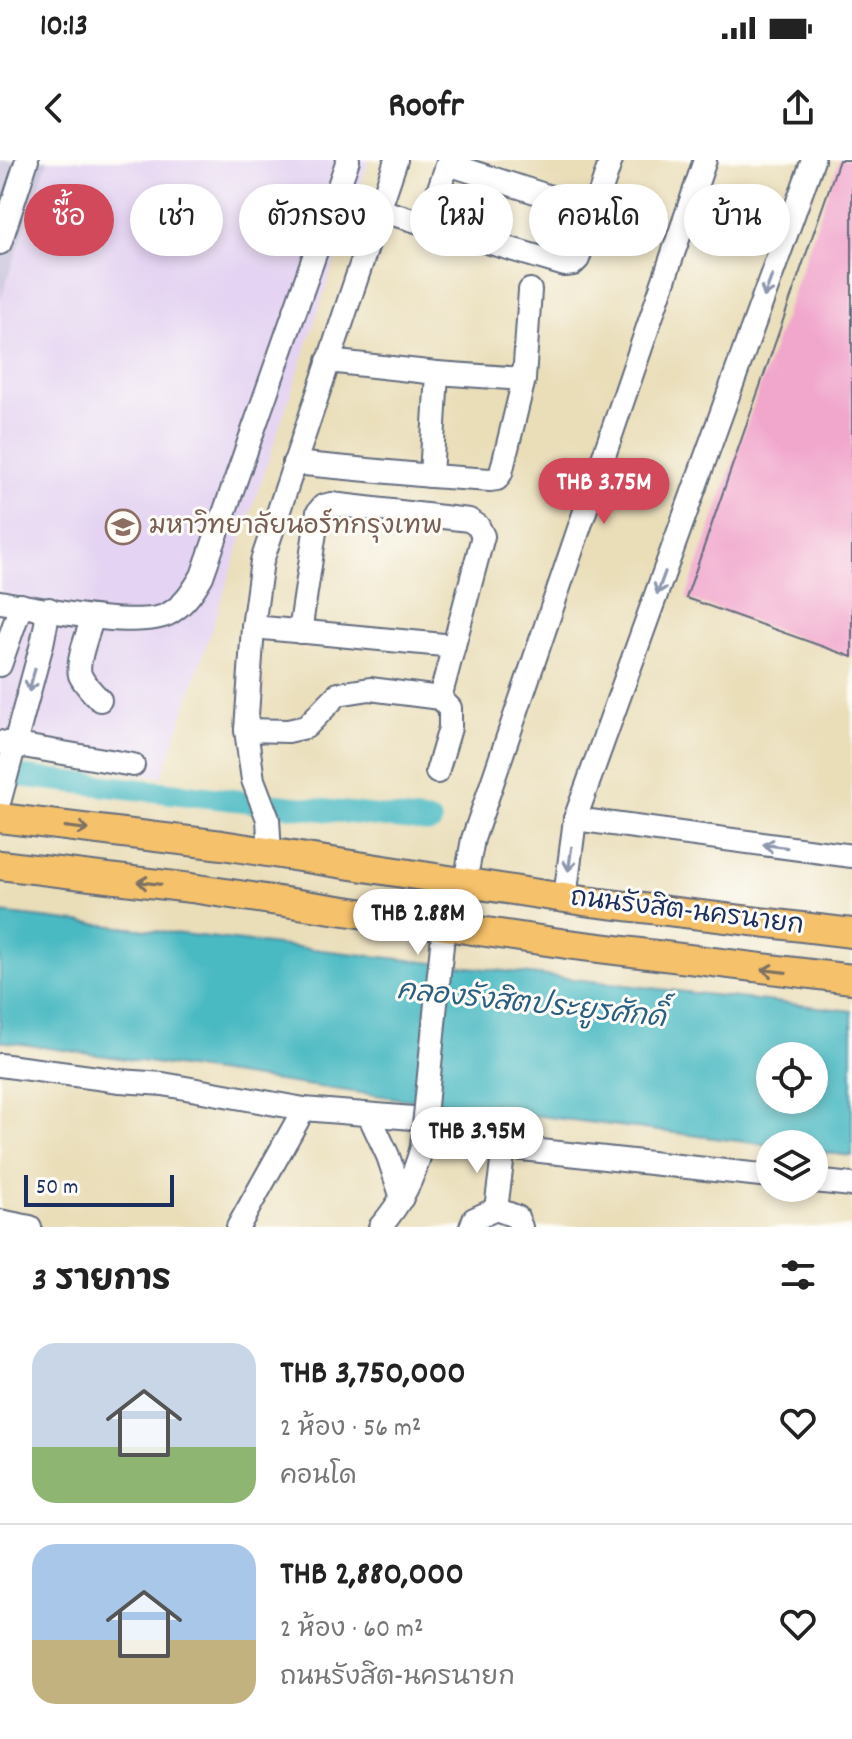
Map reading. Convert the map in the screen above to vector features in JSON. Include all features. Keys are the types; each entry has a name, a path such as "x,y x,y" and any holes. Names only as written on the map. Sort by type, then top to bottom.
{"main road":[{"name":"ถนนรังสิต-นครนายก","path":"0,818 231,847 690,915 852,933"},
{"path":"226,894 231,847"},
{"path":"301,906 307,859"},
{"name":"ถนนรังสิต-นครนายก","path":"0,865 696,961 852,979"}],"street":[{"path":"0,243 27,160"},
{"path":"0,665 11,604 93,617 149,621 169,615 188,600 202,576 348,160"},
{"path":"388,184 396,160"},
{"path":"603,184 611,160"},
{"path":"465,883 473,839 705,160"},
{"path":"565,898 575,819 813,160"},
{"path":"440,184 448,162 529,189"},
{"path":"270,853 268,819 253,780 246,730 253,627 262,561 363,256"},
{"path":"535,256 565,265 573,264 579,256"},
{"path":"294,463 497,479 524,379 530,290"},
{"path":"328,361 524,379"},
{"path":"431,476 437,373"},
{"path":"300,632 318,512 323,506 331,504 469,520 478,526 483,536 440,698"},
{"path":"2,793 9,746 49,609"},
{"path":"93,617 79,673 100,700"},
{"path":"253,627 454,646"},
{"path":"246,730 288,731 306,727 338,694 370,689 440,698 450,708 450,728 437,772"},
{"path":"9,746 133,765"},
{"path":"575,819 852,856"},
{"path":"380,1227 402,1198 413,1177 422,1147 444,926"},
{"path":"0,1065 163,1084 304,1109 449,1121 479,1132 504,1147 756,1174"},
{"path":"238,1227 304,1109"},
{"path":"369,1115 388,1156 402,1198"},
{"path":"496,1209 504,1147"},
{"path":"828,1182 852,1185"},
{"path":"471,1227 474,1219 496,1209 517,1217 521,1227"},
{"path":"0,1221 30,1227"}],"shaded area":[{"path":"0,160 48,160 40,184 24,184 24,230 0,301"},
{"name":"มหาวิทยาลัยนอร์ทกรุงเทพ","path":"48,160 369,160 361,184 239,184 239,256 337,256 162,777 0,753 0,301 24,230 24,256 114,256 114,184 40,184"}],"water":[{"name":"คลองรังสิตประยูรศักดิ์","path":"0,913 852,1011 852,1156 828,1153 828,1130 756,1130 756,1143 396,1098 0,1041"}],"building":[{"path":"839,160 852,160 852,657 686,598"}],"waterway":[{"path":"0,774 431,822"}],"place":[{"name":"มหาวิทยาลัยนอร์ทกรุงเทพ","path":"123,527"}]}
